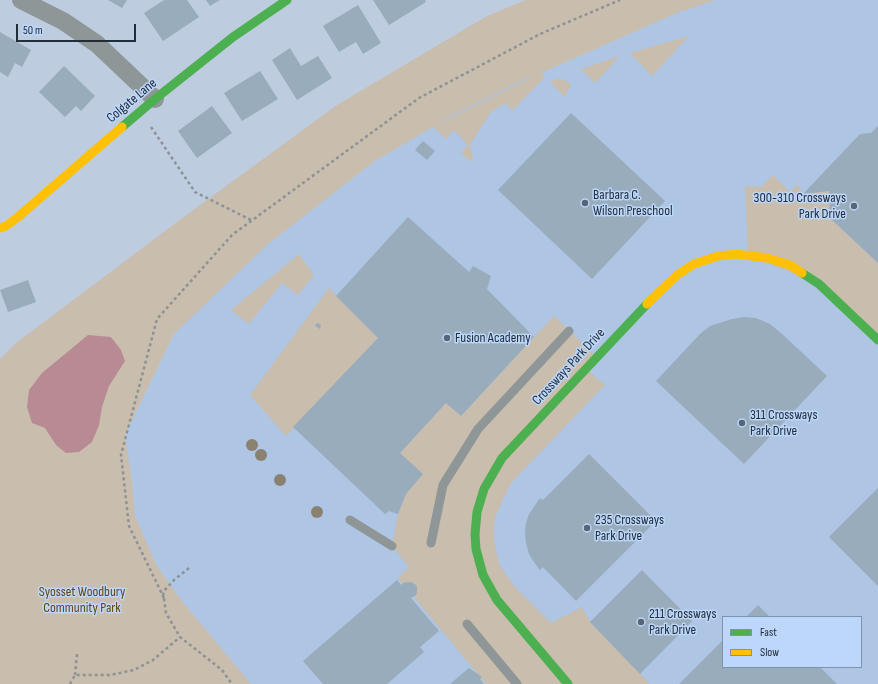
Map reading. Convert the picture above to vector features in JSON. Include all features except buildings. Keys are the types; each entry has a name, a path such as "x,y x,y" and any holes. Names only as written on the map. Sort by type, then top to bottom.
{"street":[{"path":"21,0 44,5 63,21 97,44 155,99"},
{"name":"Colgate Lane","path":"0,228 6,226 18,217 155,99 233,37 287,0"},
{"name":"Crossways Park Drive","path":"568,684 497,600 483,575 476,549 475,534 477,512 484,489 503,457 643,308 677,275 694,264 718,256 737,254 748,255 767,258 790,265 819,284 878,340"}],"lane":[{"path":"431,543 443,485 478,429 569,331"},
{"path":"350,520 392,546"},
{"path":"468,624 517,684"}],"path":[{"path":"164,598 129,526 120,455 157,319 232,234 419,98 540,34 620,0"},
{"path":"140,112 195,192 251,220"},
{"path":"190,568 174,580 163,592 166,613 180,637 222,670 232,684"},
{"path":"75,675 110,675 134,670 153,660 180,637"},
{"path":"70,684 75,675 77,654"}],"shaded area":[{"path":"710,0 878,0 878,684 251,684 181,600 157,566 135,516 132,480 125,435 174,334 268,241 373,163 479,98 573,59 694,5"},
{"path":"88,335 111,337 121,350 125,361 109,386 102,407 99,425 92,442 79,452 66,453 56,445 45,428 32,423 27,407 29,390 42,373"}],"green space":[{"name":"Syosset Woodbury Community Park","path":"526,0 715,0 677,13 541,73 545,77 512,111 507,104 500,106 491,112 470,145 473,157 471,162 461,153 468,145 454,130 446,139 433,127 375,161 268,244 174,334 125,435 132,480 135,516 157,566 181,600 251,684 0,684 0,359 16,343 181,219 337,105 487,16","holes":["532,77 440,123 453,115 527,78"]},
{"path":"689,36 652,76 630,53"},
{"path":"620,56 595,83 581,69"},
{"path":"559,78 571,85 565,97 550,82"},
{"path":"773,175 790,192 798,184 803,194 829,191 830,218 878,263 878,337 819,284 748,255 745,186 761,187"},
{"path":"299,254 314,275 298,295 282,283 249,324 231,310"},
{"path":"329,288 378,338 286,436 250,395"},
{"path":"554,316 597,357 586,369 605,385 512,482 496,515 494,524 494,540 499,564 514,586 551,623 582,607 590,622 650,684 486,684 398,578 409,567 392,546 398,514 400,453 446,403 461,416"}],"traffic: fast":[{"path":"122,127 233,37 287,0"},
{"path":"802,273 819,284 878,340"},
{"path":"568,684 497,600 483,575 476,549 475,534 477,512 484,489 502,458 647,304"}],"traffic: slow":[{"path":"0,228 6,226 18,217 122,127"},
{"path":"647,304 677,275 694,264 718,256 737,254 767,258 790,265 802,273"}],"place":[{"name":"Barbara C. Wilson Preschool","path":"585,203"},
{"name":"300-310 Crossways Park Drive","path":"854,206"},
{"name":"Fusion Academy","path":"447,338"},
{"name":"311 Crossways Park Drive","path":"742,423"},
{"name":"235 Crossways Park Drive","path":"587,528"},
{"name":"211 Crossways Park Drive","path":"641,622"}]}
